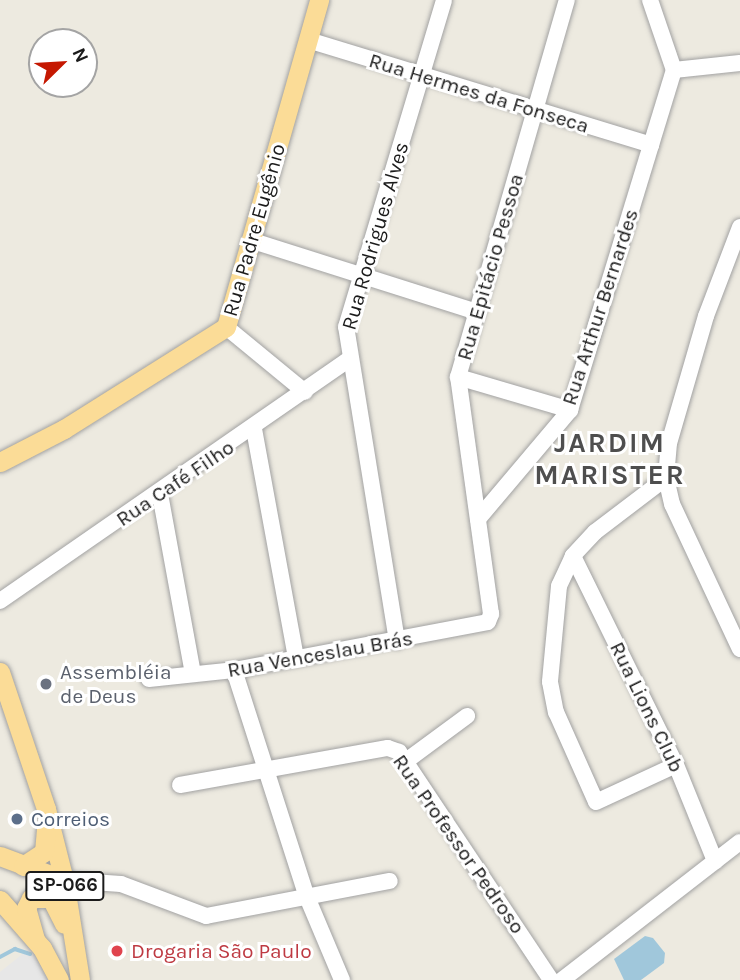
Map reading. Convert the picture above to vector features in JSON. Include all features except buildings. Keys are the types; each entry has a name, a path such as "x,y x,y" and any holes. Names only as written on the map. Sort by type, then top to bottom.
{"main road":[{"name":"Rua Padre Eugênio","path":"0,462 64,429 226,327 319,0"},
{"name":"SP-066","path":"0,672 46,809 64,880 79,972"},
{"path":"23,866 46,847 46,809"},
{"path":"0,856 64,880"},
{"path":"35,939 27,902 45,895 59,908 79,972"},
{"name":"SP-066","path":"0,900 35,939 59,980"}],"street":[{"name":"Rua Rodrigues Alves","path":"397,641 348,360 345,327 363,275 444,0"},
{"name":"Rua Epitácio Pessoa","path":"488,622 478,519 458,377 567,0"},
{"path":"650,0 674,70 740,64"},
{"name":"Rua Hermes da Fonseca","path":"308,40 651,145"},
{"name":"Rua Arthur Bernardes","path":"478,519 570,410 674,70"},
{"path":"738,236 706,316 669,443 666,478 673,504 740,649"},
{"path":"250,240 477,312"},
{"path":"226,327 305,392"},
{"name":"Rua Café Filho","path":"0,601 160,495 348,360"},
{"path":"458,377 570,410"},
{"path":"254,429 296,658"},
{"path":"666,478 595,532 573,556 559,586 550,682 556,712 596,802 676,765"},
{"path":"160,495 193,673"},
{"name":"Rua Lions Club","path":"573,556 676,765 715,861"},
{"name":"Rua Venceslau Brás","path":"149,679 234,670 488,622"},
{"path":"234,670 264,772 307,897 340,980"},
{"path":"406,761 467,716"},
{"name":"Rua Professor Pedroso","path":"180,785 388,748 406,761 551,980"},
{"path":"562,980 740,842"},
{"path":"64,880 121,884 206,916 390,881"}],"shaded area":[{"path":"30,948 46,964 53,980 0,980 0,972"}],"water":[{"path":"645,936 653,938 665,953 664,963 641,980 624,980 614,959"}],"waterway":[{"path":"0,957 15,949 30,954"}],"place":[{"name":"Assembléia de Deus","path":"46,684"},
{"name":"Correios","path":"17,819"},
{"name":"Drogaria São Paulo","path":"117,951"}],"district":[{"name":"JARDIM MARISTER","path":"610,459"}]}
